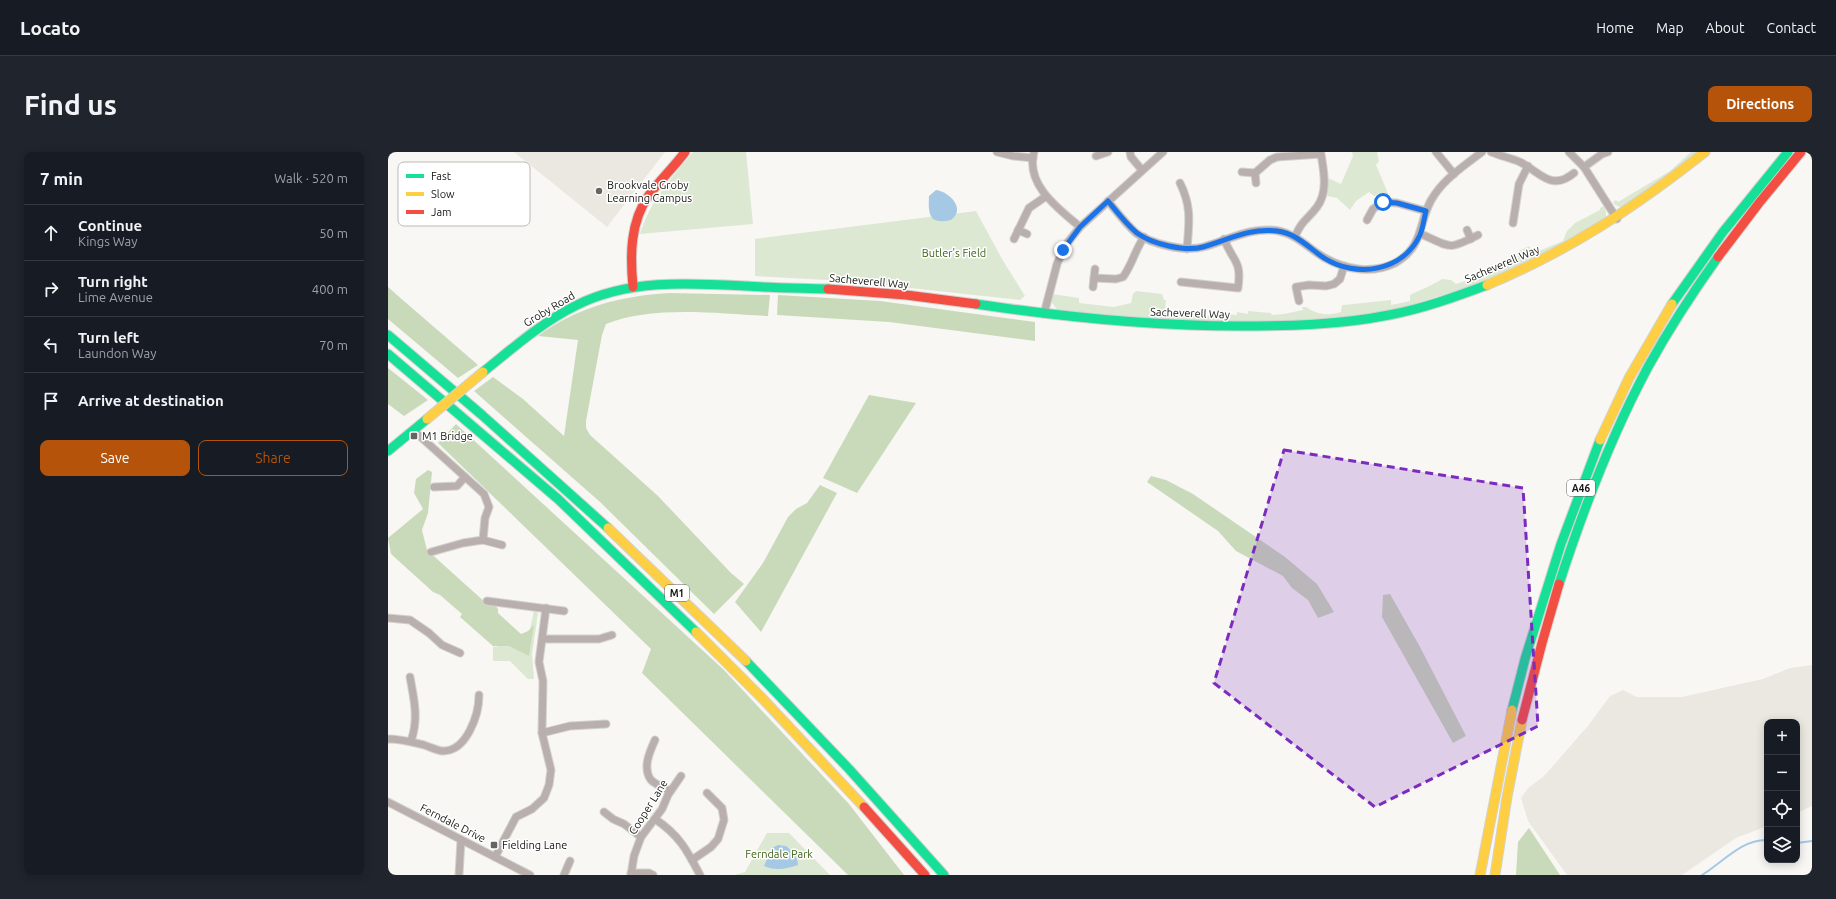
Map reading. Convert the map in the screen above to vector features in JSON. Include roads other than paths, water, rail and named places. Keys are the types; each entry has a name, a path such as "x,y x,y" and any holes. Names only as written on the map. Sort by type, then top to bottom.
{"main road":[{"path":"633,287 631,253 636,219 650,194 685,152"},
{"name":"Sacheverell Way","path":"633,287 668,284 841,290 907,296 1044,314 1190,326 1293,326 1340,323 1424,306 1495,282 1559,253 1617,219 1658,191 1705,152"},
{"name":"A46","path":"1480,874 1493,798 1516,694 1566,528 1607,422 1630,376 1688,279 1745,204 1788,152"},
{"name":"A46","path":"1495,873 1506,798 1530,686 1554,600 1596,478 1624,415 1677,318 1702,279 1737,230 1802,152"},
{"name":"Groby Road","path":"388,451 515,344 551,319 586,300 633,287"},
{"name":"M1","path":"388,335 550,474 633,550 750,665 821,739 944,875"},
{"name":"M1","path":"388,354 558,499 662,598 813,751 925,875"}],"street":[{"path":"997,152 1013,156 1034,155 1037,183 1045,197 1080,227"},
{"path":"1096,156 1108,152"},
{"path":"1130,152 1131,157 1142,170"},
{"path":"1044,314 1057,264 1063,250 1080,227 1163,152"},
{"path":"1436,152 1454,174"},
{"path":"1108,201 1137,233 1159,244 1187,249 1202,247 1252,231 1279,231 1295,237 1325,258 1344,266 1367,270 1386,267 1407,254 1421,234 1426,211 1434,195 1454,174 1482,152"},
{"path":"1490,152 1528,166 1545,179 1570,181 1574,174"},
{"path":"1569,152 1584,167 1617,219"},
{"path":"1584,167 1602,154 1608,152"},
{"path":"1242,172 1254,173 1277,154 1321,153 1324,183 1322,198 1300,225 1295,237"},
{"path":"1513,223 1519,215 1519,184 1528,166"},
{"path":"1254,173 1256,183"},
{"path":"1180,183 1191,199 1187,249"},
{"path":"1014,240 1029,208 1045,197"},
{"path":"1367,220 1373,209 1383,202 1397,203 1426,211"},
{"path":"1018,230 1027,234"},
{"path":"1467,230 1471,239"},
{"path":"1421,234 1449,246 1458,246 1478,235"},
{"path":"1094,278 1116,279 1123,277 1130,267 1137,246 1144,237"},
{"path":"1181,282 1238,288 1240,272 1238,264 1224,239"},
{"path":"1299,301 1296,287 1310,285 1326,286 1334,284 1340,278 1344,266"},
{"path":"1093,287 1095,269"},
{"path":"414,430 484,494 489,507 485,518 483,540"},
{"path":"434,487 457,486 465,477"},
{"path":"431,552 463,543 483,540 502,545"},
{"path":"487,601 564,611"},
{"path":"495,857 516,817 532,809 544,798 549,785 551,770 542,733 542,681 539,662 546,608"},
{"path":"388,618 410,620 429,633 439,647 460,653"},
{"path":"543,639 598,639 612,635"},
{"path":"410,677 416,709 416,728 411,741"},
{"path":"388,739 411,741 442,751 452,749 464,740 475,722 479,708 479,694"},
{"path":"542,733 570,726 606,724"},
{"path":"655,740 647,758 650,777 652,781 670,791"},
{"name":"Cooper Lane","path":"631,874 634,856 641,837 655,819 670,791 681,776"},
{"path":"692,860 711,848 718,839 724,820 722,808 707,793"},
{"name":"Ferndale Drive","path":"388,802 530,875"},
{"path":"604,812 613,820 624,824 641,837"},
{"path":"655,819 669,829 678,838 700,875"},
{"path":"459,875 461,840"},
{"path":"564,875 570,861"},
{"path":"631,874 649,873 653,875"}],"water":[{"path":"936,190 941,191 951,197 957,206 955,216 951,220 938,221 931,217 929,196"},
{"path":"778,845 786,846 790,850 796,857 798,865 781,869 772,869 764,866 772,848"}],"waterway":[{"path":"1702,875 1741,847 1749,843 1764,840"},
{"path":"1800,843 1812,841"}],"place":[{"name":"Brookvale Groby Learning Campus","path":"599,191"},
{"name":"M1 Bridge","path":"414,436"},
{"name":"Fielding Lane","path":"494,845"}],"park label":[{"name":"Butler's Field","path":"954,253"},
{"name":"Ferndale Park","path":"779,854"}]}
